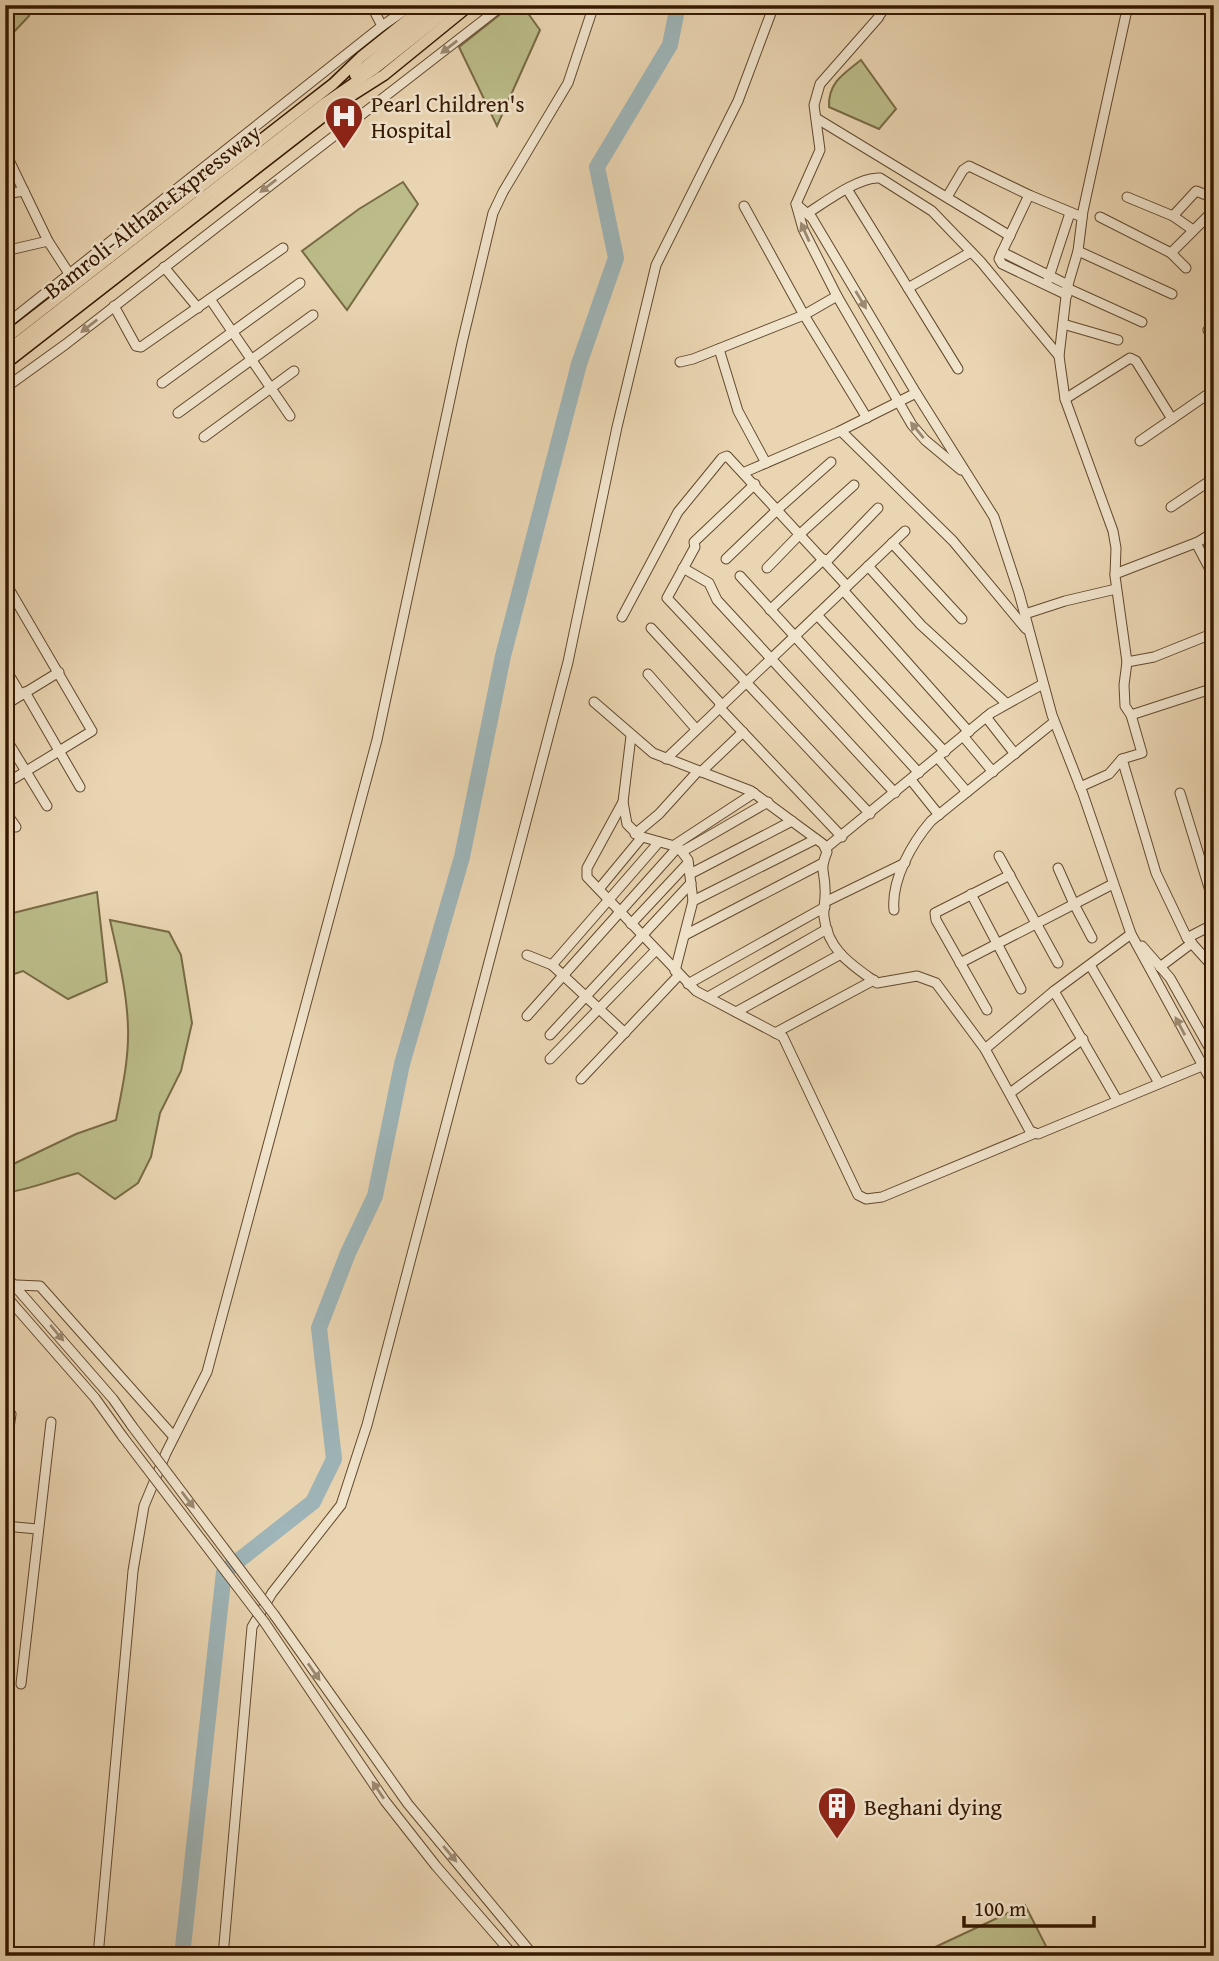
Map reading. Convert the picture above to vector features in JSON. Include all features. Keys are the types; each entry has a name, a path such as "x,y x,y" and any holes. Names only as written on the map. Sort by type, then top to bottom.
{"main road":[{"path":"5,339 333,84 361,57 426,5"},
{"path":"325,103 439,5"},
{"path":"325,103 455,5"},
{"path":"5,364 343,101 384,75 470,5"},
{"name":"Bamroli-Althan Expressway","path":"5,352 325,103"}],"street":[{"path":"371,5 382,26"},
{"path":"5,326 412,5"},
{"path":"5,388 503,5"},
{"path":"98,1956 133,1571 146,1498 207,1372 377,740 462,343 493,213 568,83 594,5"},
{"path":"223,1956 252,1627 272,1593 341,1505 368,1425 568,662 617,427 656,265 738,101 774,5"},
{"path":"886,5 878,18 820,84 814,105 820,150 796,204 803,229 837,296 898,402 918,433 968,475"},
{"path":"1080,787 1109,774 1122,759 1142,753 1131,715 1125,706 1127,662 1116,589 1116,548 1113,531 1065,399 1059,356 1067,289 1078,251 1082,217 1128,5"},
{"path":"816,118 1010,236"},
{"path":"5,152 48,241 70,275"},
{"path":"947,197 963,170 969,166 1028,195 1082,217"},
{"path":"808,213 847,189 872,177 880,178 932,211 971,252 1059,356"},
{"path":"847,189 958,369"},
{"path":"5,194 24,191"},
{"path":"1173,216 1196,191 1214,198"},
{"path":"1028,195 999,259 1002,264 1048,280 1142,322"},
{"path":"1127,197 1173,216 1194,230"},
{"path":"796,204 808,213 994,517 1025,614 1054,722 1080,787 1131,934 1214,1086"},
{"path":"744,206 804,315 867,418"},
{"path":"1171,253 1214,210"},
{"path":"1048,280 1070,213"},
{"path":"1100,217 1171,253 1186,268"},
{"path":"5,251 48,241"},
{"path":"114,306 136,346 141,348 283,248"},
{"path":"1078,251 1172,294"},
{"path":"908,288 971,252"},
{"path":"164,267 198,308"},
{"path":"162,383 300,283"},
{"path":"680,362 804,315 837,296"},
{"path":"211,299 290,416"},
{"path":"178,413 313,315"},
{"path":"1063,324 1118,340"},
{"path":"1214,324 1208,330 1214,342"},
{"path":"719,349 738,411 766,463"},
{"path":"1065,399 1129,358 1136,361 1172,419"},
{"path":"204,437 294,371"},
{"path":"1140,440 1214,390"},
{"path":"745,472 841,431 916,393"},
{"path":"841,431 953,541 1030,633"},
{"path":"622,617 678,512 722,458 730,457 825,561 966,734 993,772"},
{"path":"726,559 831,462"},
{"path":"1171,508 1214,478"},
{"path":"755,484 694,542 695,547 667,598 870,814"},
{"path":"767,568 855,485"},
{"path":"770,610 825,561 878,508"},
{"path":"666,759 905,531"},
{"path":"1115,574 1196,543 1214,532"},
{"path":"892,543 962,619"},
{"path":"1196,543 1214,578"},
{"path":"868,566 921,625 1006,703"},
{"path":"683,568 709,583 717,600 895,793"},
{"path":"740,576 919,773"},
{"path":"5,582 92,731 5,784"},
{"path":"1025,614 1074,598 1116,589"},
{"path":"817,615 941,755 967,792"},
{"path":"650,628 842,837"},
{"path":"1127,662 1154,657 1214,633"},
{"path":"5,668 60,750 80,787"},
{"path":"5,705 59,672"},
{"path":"648,674 696,729"},
{"path":"1033,1134 985,1049 931,980 917,976 877,983 850,965 841,954 827,929 821,867 827,848 986,717 1006,703 1044,684"},
{"path":"1131,715 1214,688"},
{"path":"594,702 647,749 754,793 827,848"},
{"path":"986,717 1015,754"},
{"path":"894,910 893,898 905,863 921,832 939,814 1054,722"},
{"path":"599,889 638,835 699,771 743,732"},
{"path":"581,1079 677,973 693,901 688,863 678,848 638,835 627,824 623,802 631,736"},
{"path":"5,737 47,806"},
{"path":"1122,759 1156,873 1189,940 1214,968"},
{"path":"911,780 939,814"},
{"path":"527,1016 678,848 754,793"},
{"path":"1181,793 1214,904"},
{"path":"623,802 586,871 587,877 688,984 783,1037 853,1188 858,1195 866,1199 882,1197 1214,1061"},
{"path":"678,848 768,802"},
{"path":"5,811 16,827"},
{"path":"550,1035 643,936 690,879 792,821"},
{"path":"693,901 816,839"},
{"path":"552,965 659,842"},
{"path":"999,856 1058,963"},
{"path":"631,924 688,863"},
{"path":"685,935 823,863"},
{"path":"688,984 825,904 905,863"},
{"path":"1058,868 1092,938"},
{"path":"987,1010 936,920 935,913 1010,875"},
{"path":"960,963 1113,884"},
{"path":"971,894 1021,989"},
{"path":"1160,967 1189,940 1214,924"},
{"path":"708,997 827,929"},
{"path":"985,1049 1054,991 1131,934"},
{"path":"1131,934 1170,978 1212,1049 1194,1053"},
{"path":"550,1059 656,950"},
{"path":"736,1012 841,954"},
{"path":"527,955 552,965 625,1033"},
{"path":"1090,965 1158,1083"},
{"path":"775,1033 874,980"},
{"path":"1054,991 1117,1100"},
{"path":"1010,1093 1083,1039"},
{"path":"11,1281 40,1286 174,1437"},
{"path":"11,1281 113,1399 275,1616 408,1804 534,1956"},
{"path":"5,1295 95,1398 265,1623 385,1801 436,1866 514,1956"},
{"path":"5,1458 11,1414"},
{"path":"20,1684 51,1422"},
{"path":"5,1526 37,1529"}],"green space":[{"path":"5,5 30,5 29,16 12,34 5,16"},
{"path":"512,5 522,5 540,30 497,126 459,47"},
{"path":"861,60 896,109 879,129 829,107 834,85"},
{"path":"403,182 418,204 347,310 302,251 359,209"},
{"path":"97,892 107,982 68,999 23,971 5,977 5,915"},
{"path":"110,920 169,932 181,955 192,1023 181,1071 160,1113 151,1157 138,1183 115,1199 78,1173 29,1188 5,1192 5,1168 76,1134 116,1120 126,1063 128,1028 124,987"},
{"path":"1025,1905 1047,1948 1033,1956 916,1956"}],"waterway":[{"path":"182,1956 224,1572 313,1502 334,1459 319,1328 348,1253 375,1196 402,1064 462,857 503,656 579,364 616,258 597,167 670,45 678,5"}],"place":[{"name":"Pearl Children's Hospital","path":"344,150"},
{"name":"Beghani dying","path":"837,1840"}]}
